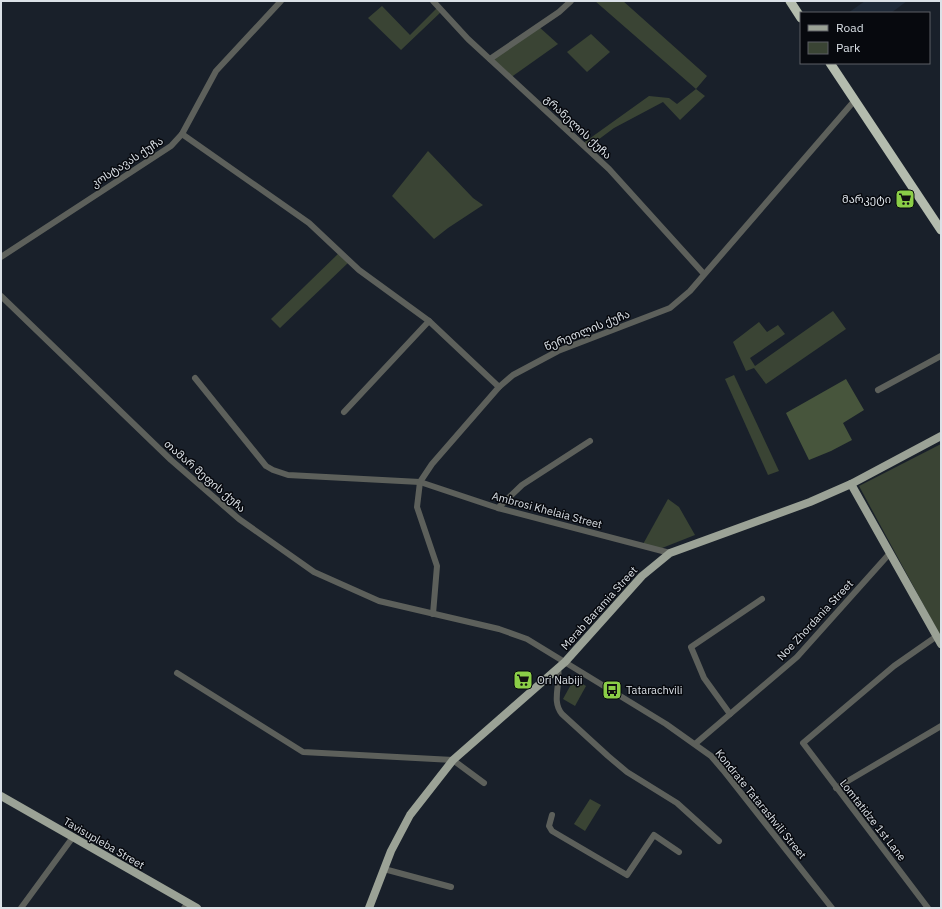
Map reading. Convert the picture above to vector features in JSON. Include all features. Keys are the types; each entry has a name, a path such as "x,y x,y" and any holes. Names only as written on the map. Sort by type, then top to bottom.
{"highway":[{"path":"790,1 800,16"},
{"path":"831,64 941,230"}],"main road":[{"name":"Merab Baramia Street","path":"369,908 384,869 410,815 453,760 558,668 642,576 670,553 810,502 851,484 941,436"},
{"path":"851,484 939,640"},
{"name":"Tavisupleba Street","path":"1,796 73,837 186,906 197,908"}],"street":[{"name":"კოსტავას ქუჩა","path":"1,256 171,146 182,134 216,71 281,1"},
{"name":"გრანელის ქუჩა","path":"432,1 468,39 609,169 704,274"},
{"path":"490,59 559,12 571,1"},
{"name":"წერეთლის ქუჩა","path":"433,614 437,566 417,507 420,482 432,464 499,387 520,371 558,352 670,308 690,291 855,100"},
{"path":"182,134 309,223 359,270 429,321 499,387"},
{"name":"თამარ მეფის ქუჩა","path":"1,296 166,456 239,519 314,572 379,601 499,629 520,637 564,662"},
{"path":"344,412 429,321"},
{"path":"878,390 941,356"},
{"name":"Ambrosi Khelaia Street","path":"195,378 266,466 273,470 288,475 420,482 498,508 670,553"},
{"path":"498,508 522,485 590,441"},
{"name":"Noe Zhordania Street","path":"695,744 797,657 890,553"},
{"path":"730,714 704,678 691,647 762,599"},
{"name":"Lomtatidze 1st Lane","path":"928,908 803,743 894,666 939,640"},
{"name":"Kondrate Tatarashvili Street","path":"564,662 622,696 711,756 832,908"},
{"path":"558,668 560,677 556,702 558,709 562,714 612,760 627,772 677,804 719,841"},
{"path":"177,673 303,752 453,760 484,783"},
{"path":"836,788 941,726"},
{"path":"552,815 549,826 552,831 627,875 654,835 678,852"},
{"path":"21,908 73,837"},
{"path":"384,869 451,887"}],"shaded area":[{"path":"865,1 907,1 892,12 849,12"}],"green space":[{"path":"595,1 623,1 707,76 696,89"},
{"path":"382,6 410,35 438,7 442,11 401,50 368,18"},
{"path":"538,26 558,44 510,78 490,59"},
{"path":"591,34 610,52 587,72 567,52"},
{"path":"696,89 705,96 680,120 663,102 614,128 587,148 582,144 649,96 669,98 677,104"},
{"path":"428,151 473,198 483,205 434,239 392,196"},
{"path":"340,252 350,261 280,328 271,319"},
{"path":"833,311 846,329 766,384 754,368 746,371 733,342 759,322 767,332 778,325 785,334 750,358 755,366"},
{"path":"734,375 779,471 768,475 725,379"},
{"path":"846,379 864,410 843,423 852,440 809,460 786,413"},
{"path":"941,444 941,637 859,486"},
{"path":"668,499 679,507 695,535 657,550 642,546"},
{"path":"574,679 586,686 575,706 563,699"},
{"path":"590,799 601,805 585,831 574,824"}],"place":[{"name":"მარკეტი","path":"905,199"},
{"name":"Ori Nabiji","path":"523,680"},
{"name":"Tatarachvili","path":"612,690"}]}
